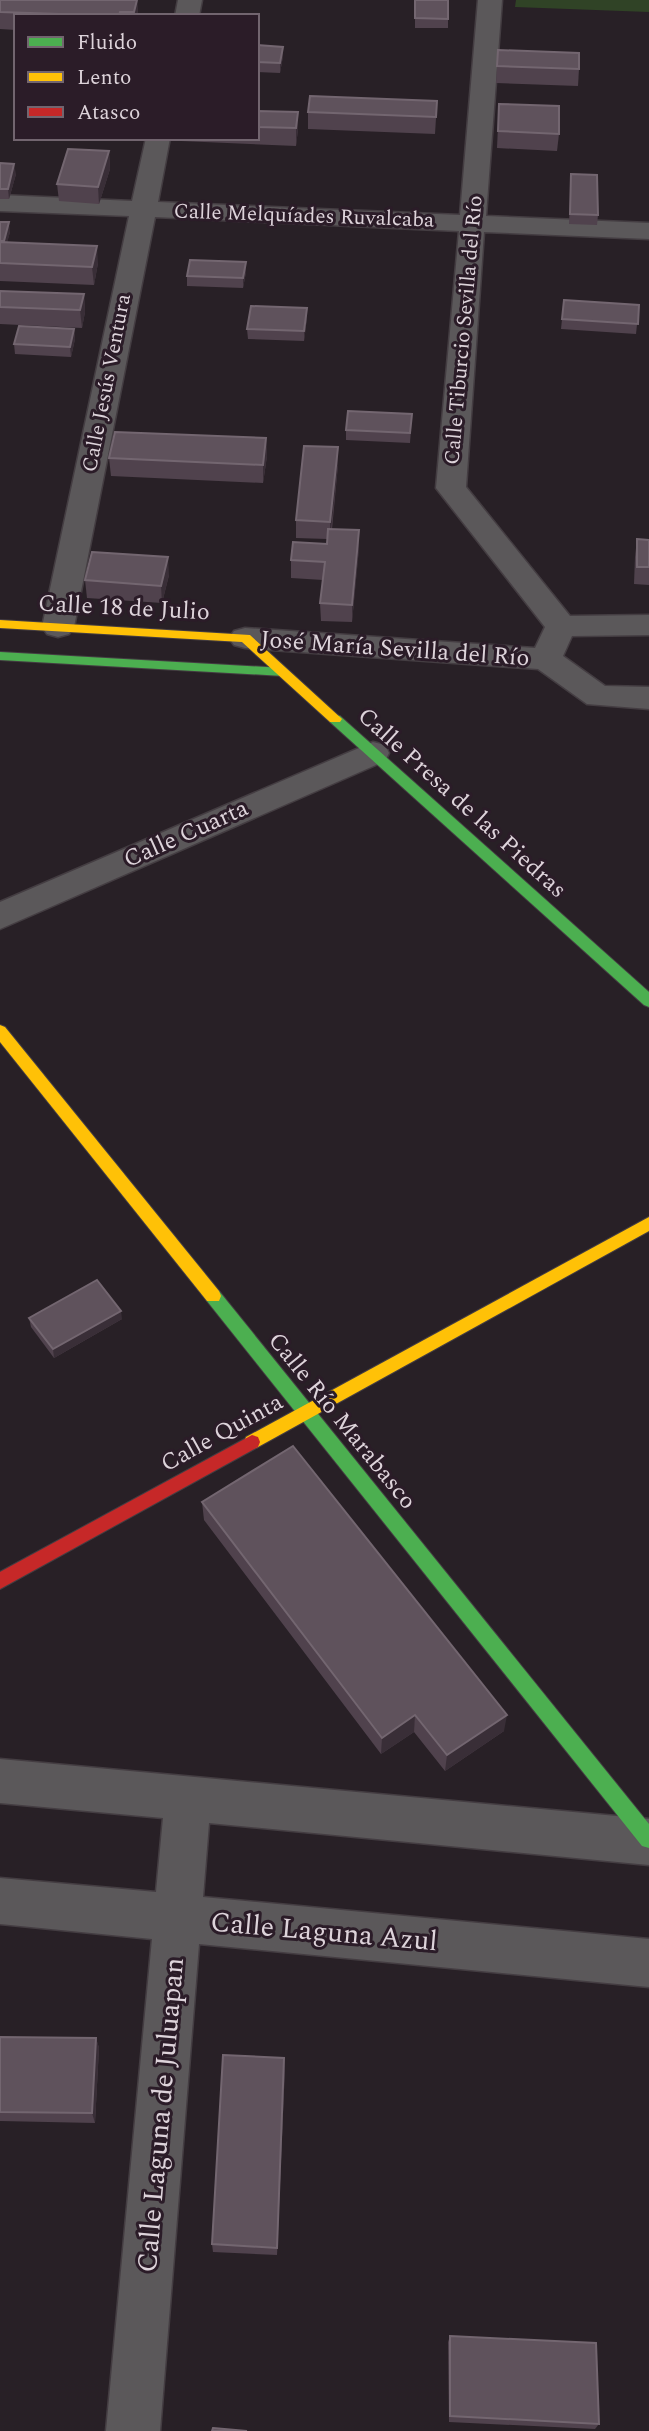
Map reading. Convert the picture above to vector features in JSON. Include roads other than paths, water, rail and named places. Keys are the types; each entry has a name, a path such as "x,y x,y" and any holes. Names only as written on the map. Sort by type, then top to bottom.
{"street":[{"name":"Calle Tiburcio Sevilla del Río","path":"490,0 451,488 561,626"},
{"name":"Calle Jesús Ventura","path":"58,627 158,140"},
{"name":"Calle Melquíades Ruvalcaba","path":"0,203 649,231"},
{"name":"Calle 18 de Julio","path":"0,624 245,638"},
{"name":"José María Sevilla del Río","path":"561,626 649,625"},
{"path":"561,626 545,659 598,696 649,698"},
{"name":"José María Sevilla del Río","path":"245,638 545,659"},
{"name":"Calle Presa de las Piedras","path":"245,638 649,1001"},
{"path":"0,656 283,672"},
{"name":"Calle Cuarta","path":"0,916 373,753"},
{"name":"Calle Río Marabasco","path":"0,1031 649,1841"},
{"name":"Calle Quinta","path":"0,1581 649,1223"},
{"path":"0,1781 649,1841"},
{"name":"Calle Laguna de Juluapan","path":"133,2431 188,1798"},
{"name":"Calle Laguna Azul","path":"0,1901 649,1963"}]}
